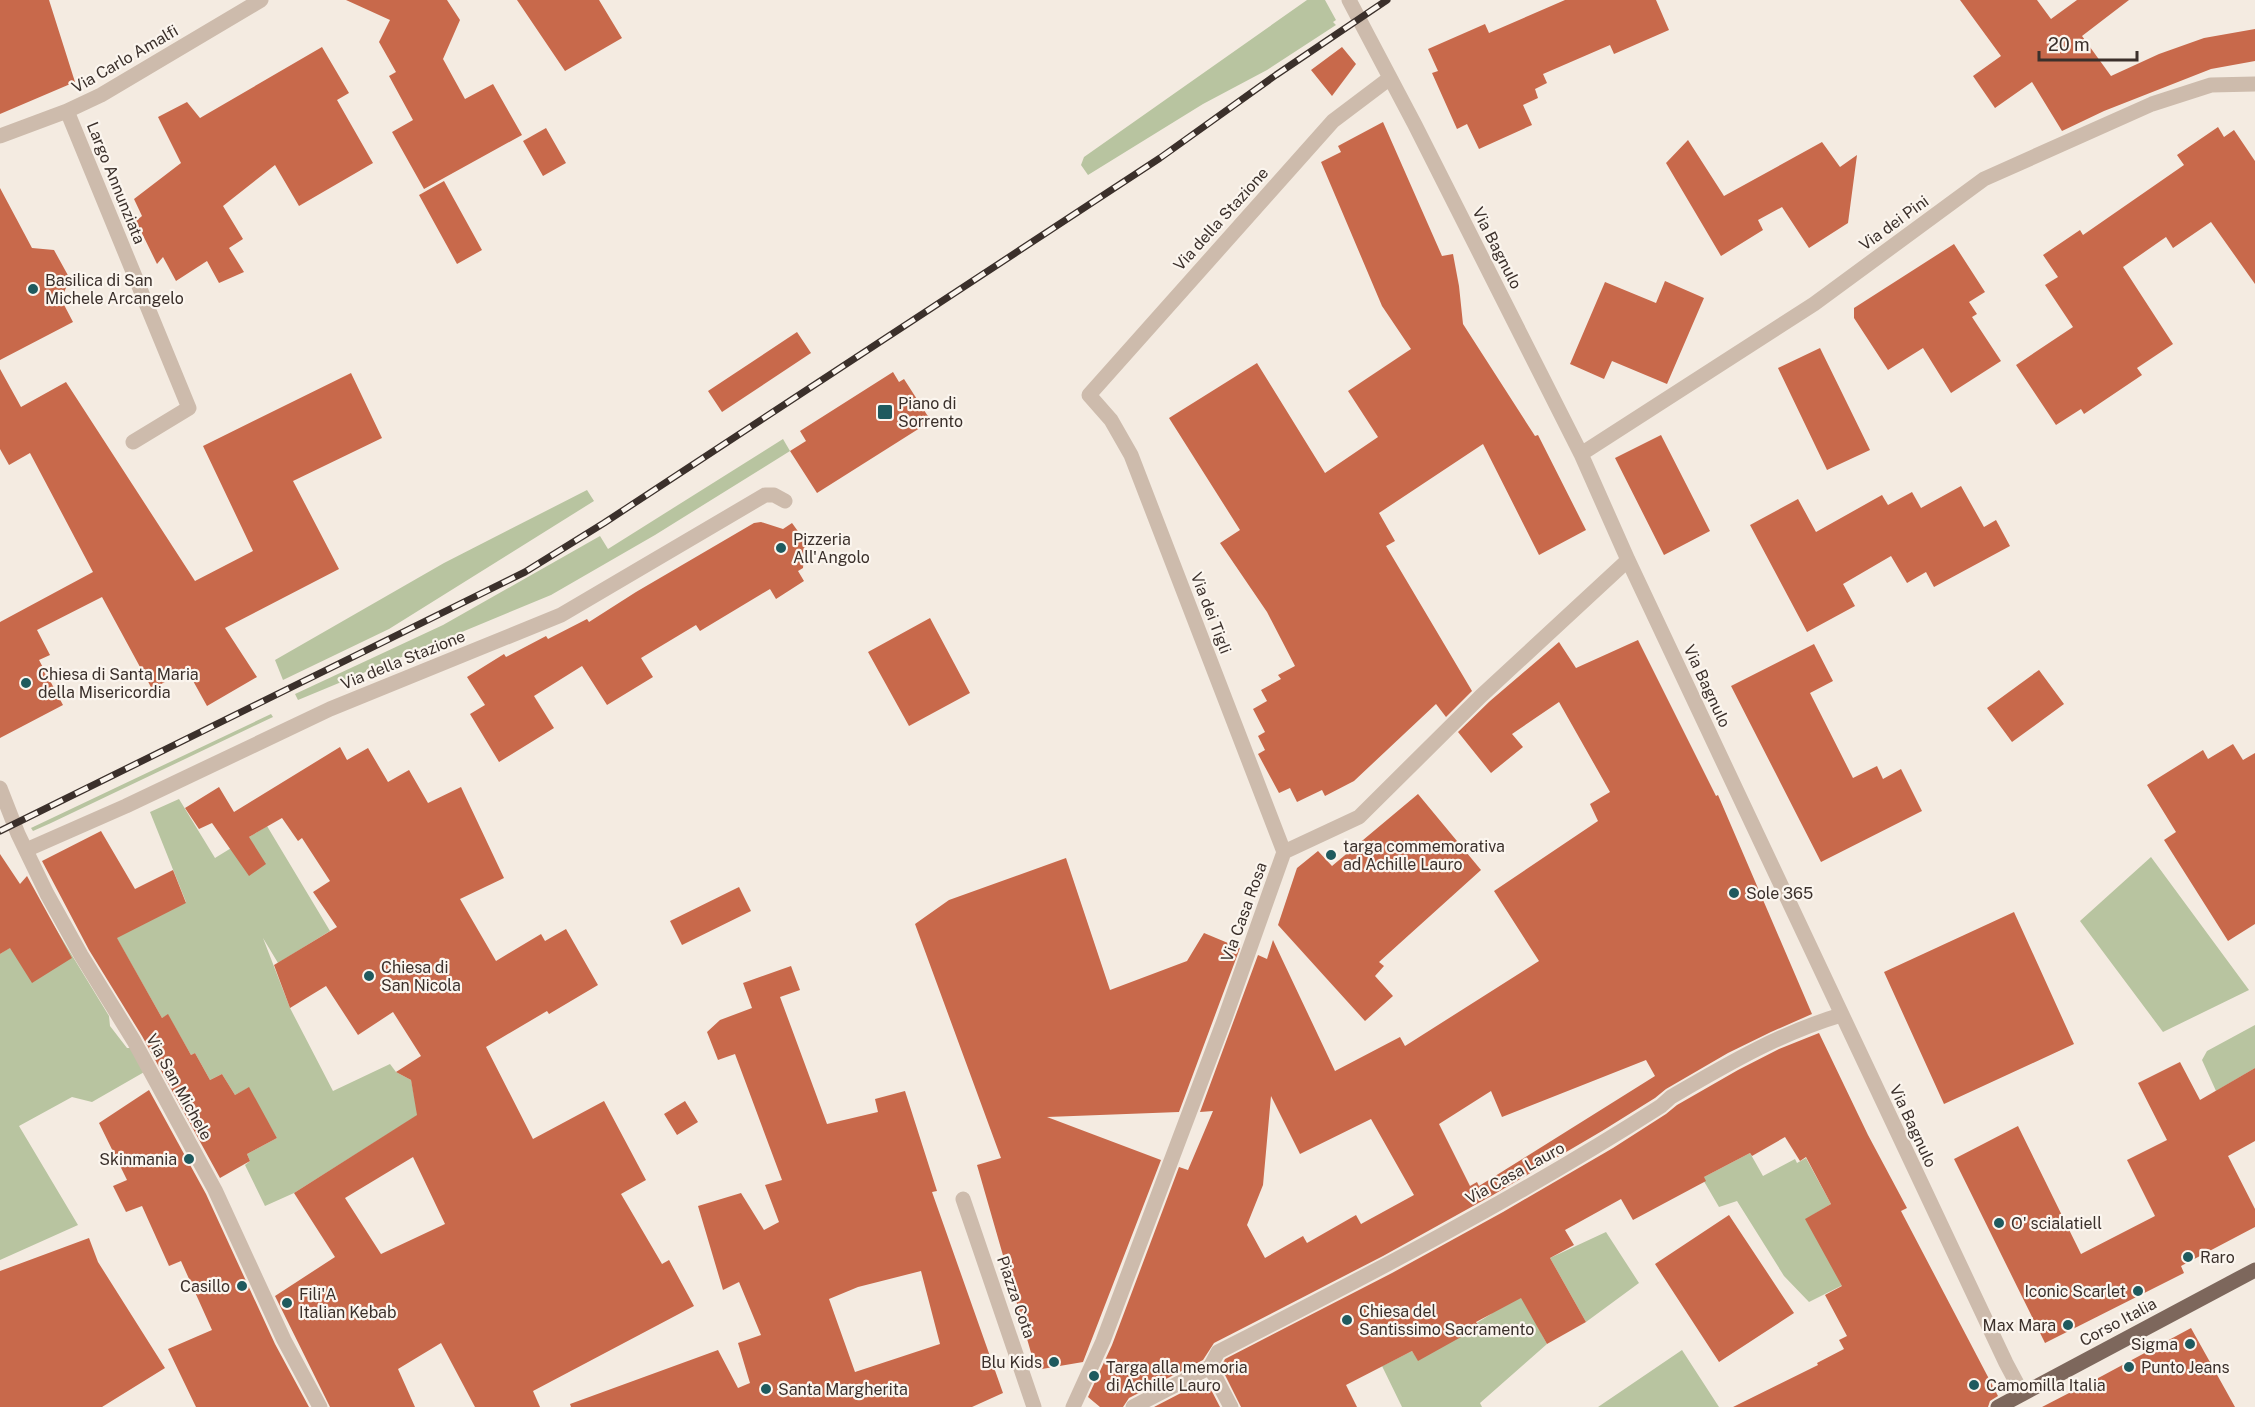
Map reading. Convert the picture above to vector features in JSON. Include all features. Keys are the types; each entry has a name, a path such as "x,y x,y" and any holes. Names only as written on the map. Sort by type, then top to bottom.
{"main road":[{"name":"Corso Italia","path":"1998,1407 2255,1270"}],"street":[{"name":"Via Carlo Amalfi","path":"0,136 67,111 100,95 261,0"},
{"name":"Via Bagnulo","path":"1349,0 1581,454 1628,560 1841,1015 2022,1393"},
{"name":"Via della Stazione","path":"1089,394 1333,121 1390,78"},
{"name":"Via dei Pini","path":"1581,454 1814,304 1984,179 2152,104 2211,85 2255,84"},
{"name":"Largo Annunziata","path":"67,111 189,408 134,442"},
{"name":"Via dei Tigli","path":"1089,394 1111,420 1131,455 1284,852"},
{"name":"Via della Stazione","path":"26,850 126,806 321,714 561,615 765,495 774,495 785,501"},
{"name":"Via Casa Rosa","path":"1073,1407 1103,1341 1225,1018 1284,852 1359,816 1481,696 1628,560"},
{"name":"Via San Michele","path":"0,788 26,850 81,956 134,1041 204,1168 284,1340 320,1407"},
{"name":"Via Casa Lauro","path":"1210,1367 1218,1352 1360,1280 1560,1169 1661,1106 1671,1096 1744,1054 1814,1023 1841,1015"},
{"name":"Piazza Cota","path":"963,1199 1034,1407"},
{"path":"1133,1407 1210,1367 1231,1407"}],"green space":[{"path":"1307,0 1325,0 1336,20 1333,22 1336,25 1267,70 1203,104 1088,175 1081,165 1084,157"},
{"path":"783,439 790,451 655,535 551,595 298,700 295,694 443,625 600,536 608,549"},
{"path":"587,490 594,501 389,629 283,680 275,660 444,563"},
{"path":"271,714 273,717 51,823 33,831 31,828"},
{"path":"179,799 215,858 267,826 330,931 278,963 263,938 290,1008 333,1091 390,1064 396,1072 411,1080 418,1115 294,1193 265,1206 245,1165 250,1161 247,1154 277,1138 248,1088 235,1095 222,1074 210,1080 195,1053 191,1055 168,1015 162,1018 116,937 186,902 150,812"},
{"path":"2151,857 2249,990 2163,1032 2080,921"},
{"path":"51,921 109,1016 110,1026 127,1048 133,1048 146,1071 92,1102 72,1097 19,1126 78,1225 0,1260 0,954"},
{"path":"2255,1025 2255,1068 2216,1091 2202,1060 2207,1051"},
{"path":"1750,1153 1763,1176 1795,1159 1797,1163 1806,1158 1831,1204 1806,1219 1859,1277 1809,1302 1784,1276 1737,1201 1719,1207 1702,1178"},
{"path":"1606,1232 1639,1283 1586,1322 1550,1258"},
{"path":"1520,1271 1551,1327 1541,1333 1547,1344 1480,1403 1482,1407 1402,1407 1382,1366 1412,1351 1418,1360 1491,1314"},
{"path":"1682,1350 1719,1407 1598,1407"}],"building":[{"path":"0,0 49,0 75,82 0,114"},
{"path":"346,0 447,0 460,20 443,59 465,99 493,84 522,135 424,189 392,132 413,120 389,76 396,72 379,42 390,20"},
{"path":"517,0 599,0 622,38 565,71"},
{"path":"1565,0 1656,0 1669,30 1614,54 1610,45 1543,74 1547,83 1535,89 1538,98 1523,105 1532,125 1479,149 1467,124 1457,129 1432,73 1438,71 1428,49 1485,24 1489,33"},
{"path":"1960,0 2037,0 2051,19 2077,0 2129,0 2082,36 2111,76 2159,54 2204,38 2255,29 2255,61 2211,69 2104,111 2062,131 2032,82 1995,108 1973,76 2001,56"},
{"path":"322,47 349,93 337,100 373,163 299,206 275,165 223,206 243,239 229,248 244,272 219,283 207,261 176,281 163,257 157,264 136,221 142,216 134,199 181,163 158,117 187,102 200,118"},
{"path":"1342,47 1356,64 1332,96 1311,70"},
{"path":"1383,122 1442,256 1453,254 1463,324 1535,436 1538,435 1586,530 1539,555 1483,444 1379,513 1395,541 1386,546 1472,691 1446,717 1436,704 1354,781 1325,796 1322,790 1297,802 1290,788 1279,793 1258,754 1265,750 1258,736 1265,732 1253,709 1267,701 1261,690 1281,679 1278,675 1295,666 1267,612 1220,543 1240,530 1169,418 1257,363 1325,473 1378,437 1348,391 1411,349 1382,306 1321,162 1341,152 1338,146"},
{"path":"2218,127 2224,137 2234,130 2255,161 2255,284 2211,222 2173,248 2166,237 2123,267 2173,344 2137,368 2142,375 2084,414 2081,409 2056,425 2016,365 2073,327 2045,285 2058,277 2043,255 2080,230 2083,235 2184,165 2177,155"},
{"path":"546,128 566,163 543,176 523,141"},
{"path":"1688,140 1724,196 1822,142 1840,167 1857,155 1848,223 1809,248 1782,207 1758,220 1763,230 1721,256 1666,163"},
{"path":"444,181 482,250 457,264 419,195"},
{"name":"Basilica di San Michele Arcangelo","path":"0,188 32,248 54,250 70,279 61,299 73,322 0,360"},
{"path":"1954,244 1985,292 1969,302 1977,314 1972,317 2001,361 1951,393 1923,348 1888,370 1854,318 1854,308"},
{"path":"1665,281 1704,298 1667,384 1612,361 1604,379 1570,364 1605,282 1656,303"},
{"path":"797,332 811,353 722,412 708,391"},
{"path":"1820,348 1870,450 1827,470 1778,368"},
{"path":"0,369 21,407 66,382 195,581 253,551 203,446 351,373 382,438 293,481 339,569 225,628 257,677 207,706 187,670 152,689 102,597 37,630 50,655 39,660 63,705 0,738 0,622 93,572 30,453 9,465 0,449"},
{"path":"893,372 899,382 904,379 931,421 817,493 790,451 806,441 800,431"},
{"path":"1661,435 1710,531 1664,555 1615,458"},
{"path":"1961,486 1984,527 1996,520 2010,546 1934,587 1926,572 1907,583 1891,556 1843,584 1855,606 1807,632 1750,525 1798,499 1816,532 1882,495 1888,505 1912,492 1921,508"},
{"path":"761,522 783,529 792,523 805,541 803,568 798,571 804,581 776,599 770,589 700,631 696,625 641,658 653,677 607,705 582,666 534,696 554,728 499,762 470,714 485,705 467,677 504,654 506,657 546,636 548,639 587,619 589,622 754,523"},
{"path":"930,618 970,693 909,726 868,652"},
{"path":"1638,640 1716,796 1718,795 1812,1014 1728,1053 1493,1195 1383,1256 1214,1343 1203,1360 1129,1398 1123,1407 1100,1407 1088,1397 1112,1345 1179,1167 1188,1170 1213,1111 1200,1112 1258,955 1267,959 1273,940 1335,1071 1400,1037 1405,1046 1539,961 1494,891 1598,821 1590,804 1610,792 1559,702 1512,734 1523,747 1491,773 1458,732 1490,701 1559,642 1576,668","holes":["1646,1060 1655,1076 1479,1186 1477,1182 1470,1186 1439,1124 1491,1091 1502,1117","1271,1096 1300,1154 1371,1119 1414,1195 1361,1224 1356,1215 1307,1243 1303,1236 1265,1258 1247,1225 1263,1185"]},
{"path":"1814,644 1833,681 1810,693 1853,778 1877,766 1883,779 1901,769 1922,811 1821,862 1731,686"},
{"path":"2039,670 2064,704 2012,742 1987,708"},
{"path":"2233,744 2243,760 2255,753 2255,924 2228,941 2164,840 2176,832 2147,785 2203,750 2208,759"},
{"path":"340,747 347,760 368,748 388,782 409,770 428,803 461,787 504,878 460,899 496,961 541,934 545,941 566,929 598,985 549,1014 547,1011 486,1047 533,1139 604,1101 646,1180 621,1194 662,1264 669,1260 694,1306 533,1391 540,1407 475,1407 441,1343 398,1369 415,1407 330,1407 275,1296 335,1257 294,1193 417,1115 411,1080 396,1072 421,1056 393,1012 358,1035 326,986 290,1008 274,965 337,927 313,892 330,881 302,838 298,841 282,818 249,837 266,864 249,876 212,823 199,829 185,808 219,787 234,812","holes":["413,1157 445,1224 381,1254 345,1198"]},
{"path":"1418,794 1481,870 1379,962 1384,966 1375,976 1393,996 1365,1021 1278,925 1297,868 1318,851 1332,866"},
{"path":"101,831 135,889 173,870 186,903 117,938 162,1018 168,1014 191,1055 195,1053 210,1080 222,1074 235,1095 249,1087 277,1138 247,1154 250,1161 220,1178 142,1036 89,950 42,861"},
{"path":"0,854 20,884 27,876 72,958 32,983 10,948 0,954"},
{"path":"1066,858 1110,990 1187,961 1204,933 1240,948 1179,1112 1047,1117 1161,1160 1083,1362 1036,1370 977,1165 1001,1158 915,924 949,900"},
{"path":"739,887 751,911 682,945 670,921"},
{"path":"2014,912 2074,1044 1944,1104 1884,972"},
{"path":"791,966 800,990 780,997 827,1124 878,1112 875,1099 905,1091 937,1191 932,1192 1003,1393 972,1407 571,1407 570,1404 718,1350 738,1388 750,1383 738,1343 761,1335 739,1282 723,1290 698,1206 741,1193 764,1230 779,1222 765,1185 782,1180 735,1054 718,1060 707,1032 720,1020 752,1008 743,983","holes":["921,1271 940,1344 855,1372 829,1299 858,1287"]},
{"path":"1819,1033 1868,1135 1907,1208 1901,1211 1998,1396 1990,1401 1988,1407 1733,1407 1818,1365 1817,1363 1844,1349 1839,1340 1847,1336 1825,1295 1842,1286 1805,1219 1831,1204 1806,1157 1800,1161 1785,1137 1752,1156 1750,1153 1704,1177 1706,1181 1633,1220 1621,1199 1565,1230 1574,1245 1550,1258 1586,1322 1547,1344 1521,1298 1476,1322 1479,1327 1418,1361 1412,1351 1346,1385 1357,1407 1241,1407 1221,1367 1225,1359 1392,1273 1503,1212 1613,1148 1677,1105 1738,1070 1779,1049"},
{"path":"2180,1062 2200,1100 2255,1068 2255,1141 2228,1156 2255,1209 2255,1227 2181,1266 2184,1273 2045,1343 1954,1159 2018,1126 2081,1254 2155,1216 2127,1160 2167,1140 2138,1083"},
{"path":"149,1090 206,1194 275,1344 309,1407 196,1407 168,1349 212,1330 181,1261 169,1266 142,1206 126,1212 113,1186 127,1180 99,1123"},
{"path":"685,1101 698,1122 677,1135 664,1114"},
{"path":"1729,1215 1794,1313 1719,1362 1655,1264"},
{"path":"89,1238 98,1262 165,1368 102,1407 0,1407 0,1271"},
{"path":"2191,1328 2235,1407 2042,1407 2102,1376"},
{"path":"1206,1380 1220,1407 1154,1407"}],"railway":[{"path":"0,831 525,572 604,523 1160,158 1276,75 1387,0"}],"place":[{"name":"Basilica di San Michele Arcangelo","path":"33,289"},
{"name":"Piano di Sorrento","path":"885,412"},
{"name":"Pizzeria All'Angolo","path":"781,548"},
{"name":"Chiesa di Santa Maria della Misericordia","path":"26,683"},
{"name":"targa commemorativa ad Achille Lauro","path":"1331,855"},
{"name":"Sole 365","path":"1734,893"},
{"name":"Chiesa di San Nicola","path":"369,976"},
{"name":"Skinmania","path":"189,1159"},
{"name":"O' scialatiell","path":"1999,1223"},
{"name":"Raro","path":"2188,1257"},
{"name":"Casillo","path":"242,1286"},
{"name":"Iconic Scarlet","path":"2138,1291"},
{"name":"Fili'A Italian Kebab","path":"287,1303"},
{"name":"Chiesa del Santissimo Sacramento","path":"1347,1320"},
{"name":"Max Mara","path":"2068,1325"},
{"name":"Sigma","path":"2190,1344"},
{"name":"Blu Kids","path":"1054,1362"},
{"name":"Punto Jeans","path":"2129,1367"},
{"name":"Targa alla memoria di Achille Lauro","path":"1094,1376"},
{"name":"Camomilla Italia","path":"1974,1385"},
{"name":"Santa Margherita","path":"766,1389"}]}
